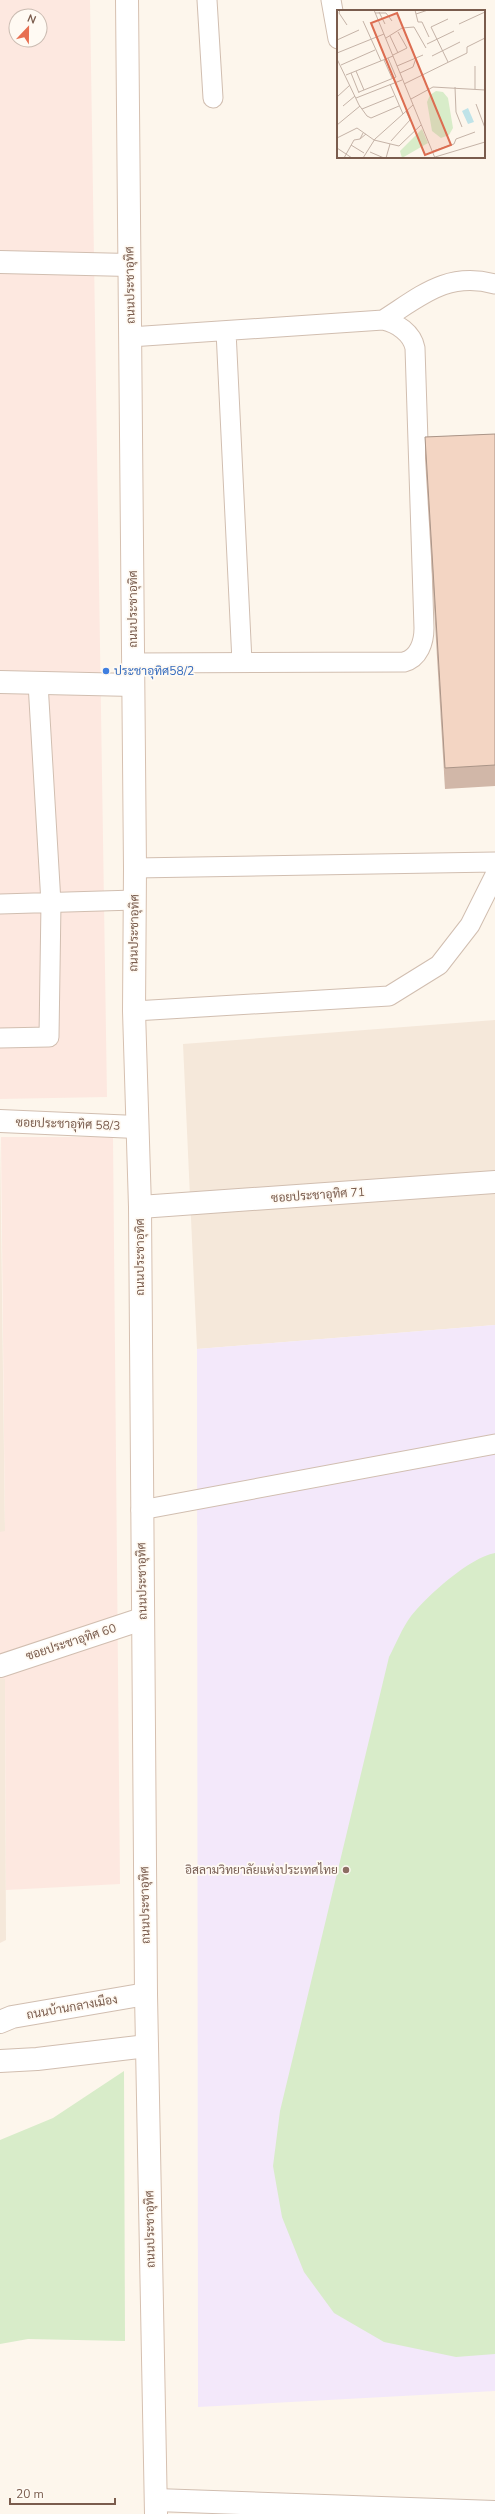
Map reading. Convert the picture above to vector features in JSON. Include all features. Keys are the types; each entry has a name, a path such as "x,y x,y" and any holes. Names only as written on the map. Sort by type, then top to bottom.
{"main road":[{"name":"ถนนประชาอุทิศ","path":"127,0 135,868 134,1011 136,1127 140,1207 141,1510 146,1994 156,2507"},
{"path":"0,262 129,266"},
{"path":"0,682 133,684"},
{"name":"ซอยประชาอุทิศ 58/3","path":"0,1121 136,1127"},
{"name":"ซอยประชาอุทิศ 71","path":"140,1207 495,1182"},
{"name":"ซอยประชาอุทิศ 60","path":"0,1666 142,1619"},
{"name":"ถนนบ้านกลางเมือง","path":"0,2022 12,2017 146,1994"},
{"path":"0,2060 38,2059 147,2046"},
{"path":"156,2507 495,2512"}],"lane":[{"path":"207,0 213,98"},
{"path":"331,0 337,33"},
{"path":"130,337 383,320 437,286 476,279 495,284"},
{"path":"133,663 404,662 413,657 423,644 424,628 415,348 412,340 402,329 383,320"},
{"path":"226,331 242,662"},
{"path":"0,1038 49,1037 51,903 38,683"},
{"path":"135,868 495,862"},
{"path":"134,1011 389,996 439,965 470,925 495,875"},
{"path":"0,904 135,900"},
{"path":"141,1510 495,1444"}],"shaded area":[{"path":"0,0 90,0 107,1097 0,1099"},
{"path":"495,1020 495,1325 197,1349 183,1044"},
{"path":"0,1137 5,1532 0,1532"},
{"path":"1,1137 113,1137 120,1884 6,1890 5,1679 0,1678 0,1532 5,1531"},
{"name":"อิสลามวิทยาลัยแห่งประเทศไทย","path":"495,1325 495,2391 198,2407 197,1349"},
{"path":"0,1678 5,1678 6,1940 0,1943"}],"green space":[{"path":"495,1553 495,2354 456,2357 384,2342 334,2313 304,2272 282,2217 273,2166 280,2111 389,1657 402,1631 418,1607 438,1588 461,1570 485,1556"},
{"path":"124,2071 125,2341 28,2339 0,2344 0,2140 53,2118"}],"building":[{"path":"495,434 495,765 445,768 425,437"}],"place":[{"name":"ประชาอุทิศ58/2","path":"106,671"},
{"name":"อิสลามวิทยาลัยแห่งประเทศไทย","path":"346,1870"}]}
